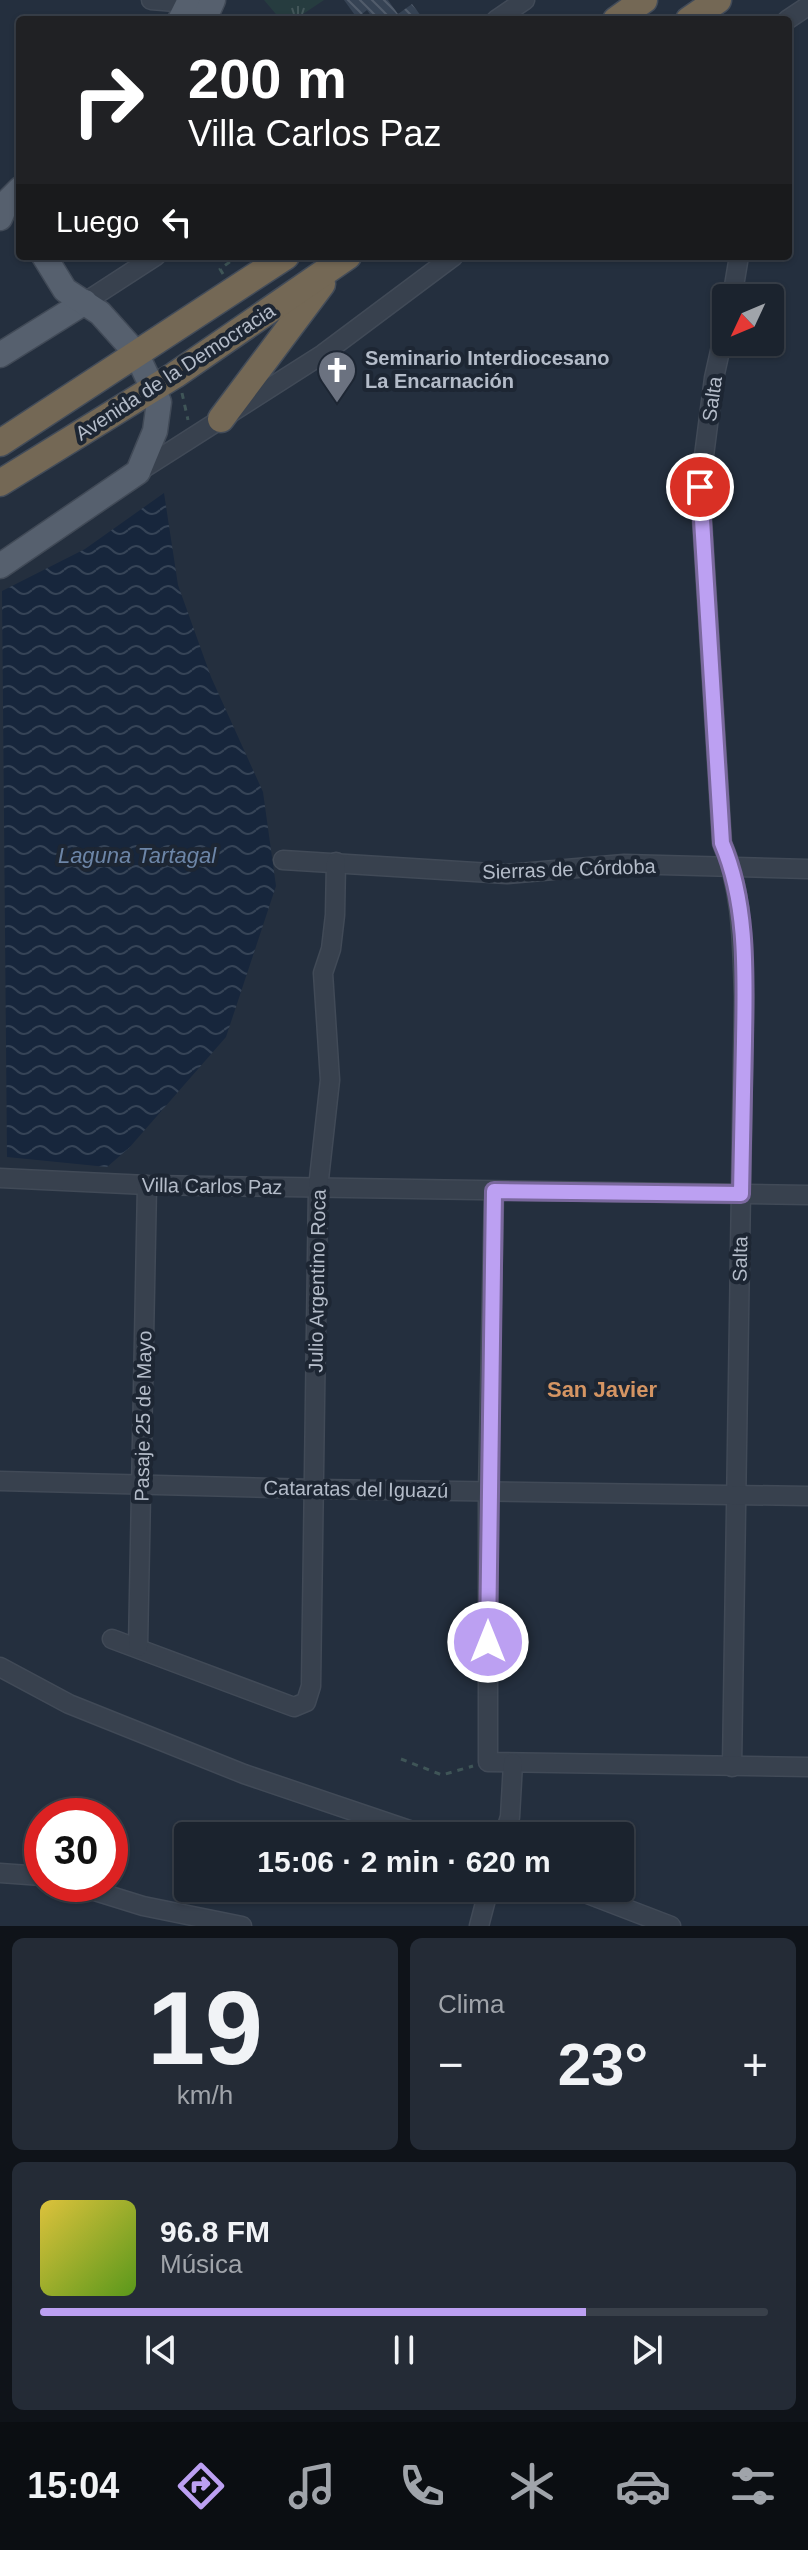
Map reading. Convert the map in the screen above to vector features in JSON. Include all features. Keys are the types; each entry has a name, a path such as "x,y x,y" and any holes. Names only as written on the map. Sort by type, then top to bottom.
{"highway":[{"path":"622,16 644,0"},
{"path":"695,16 718,0"},
{"name":"Avenida de la Democracia","path":"0,443 136,353 155,345 280,260"},
{"name":"Avenida de la Democracia","path":"0,483 111,416 342,260"},
{"path":"221,419 307,302 343,260"}],"main road":[{"path":"0,566 138,472 155,431 159,402 136,353 100,313 65,290 46,260"},
{"path":"0,355 85,302"}],"street":[{"path":"151,0 198,8"},
{"path":"502,16 525,0"},
{"path":"85,302 150,260"},
{"path":"138,472 323,354 449,260"},
{"path":"734,284 738,260"},
{"name":"Salta","path":"719,356 700,487 722,843 733,868 740,899 744,997 732,1767"},
{"name":"Sierras de Córdoba","path":"283,860 507,874 624,864 808,869"},
{"name":"Julio Argentino Roca","path":"138,1647 294,1707 306,1702 311,1686 318,1188 330,1080 323,973 331,949 335,915 336,862"},
{"name":"Villa Carlos Paz","path":"0,1178 147,1185 808,1195"},
{"name":"Pasaje 25 de Mayo","path":"138,1647 147,1185"},
{"path":"494,1191 488,1492 488,1762 808,1767"},
{"name":"Cataratas del Iguazú","path":"0,1481 808,1496"},
{"path":"112,1639 138,1647"},
{"path":"0,1667 69,1704 244,1774 386,1822"},
{"path":"508,1822 513,1763"},
{"path":"0,1873 24,1875"},
{"path":"128,1901 242,1926"},
{"path":"479,1926 485,1902"},
{"path":"608,1902 671,1926"}],"path":[{"path":"225,276 220,269 232,260"},
{"path":"182,392 192,436"},
{"path":"401,1759 442,1775 488,1762"}],"green space":[{"path":"264,0 324,0 300,16 278,16"}],"water":[{"name":"Laguna Tartagal","path":"164,493 178,585 211,677 263,792 276,886 226,1037 129,1148 107,1167 7,1157 2,591 85,549"}],"building":[{"path":"344,0 388,0 398,14 412,4 421,16 371,16 367,10 356,16"}],"place":[{"name":"Seminario Interdiocesano La Encarnación","path":"337,404"}],"district":[{"name":"San Javier","path":"602,1389"}],"route":[{"path":"488,1642 494,1191 741,1194 744,997 740,899 733,868 722,843 700,487"}]}
